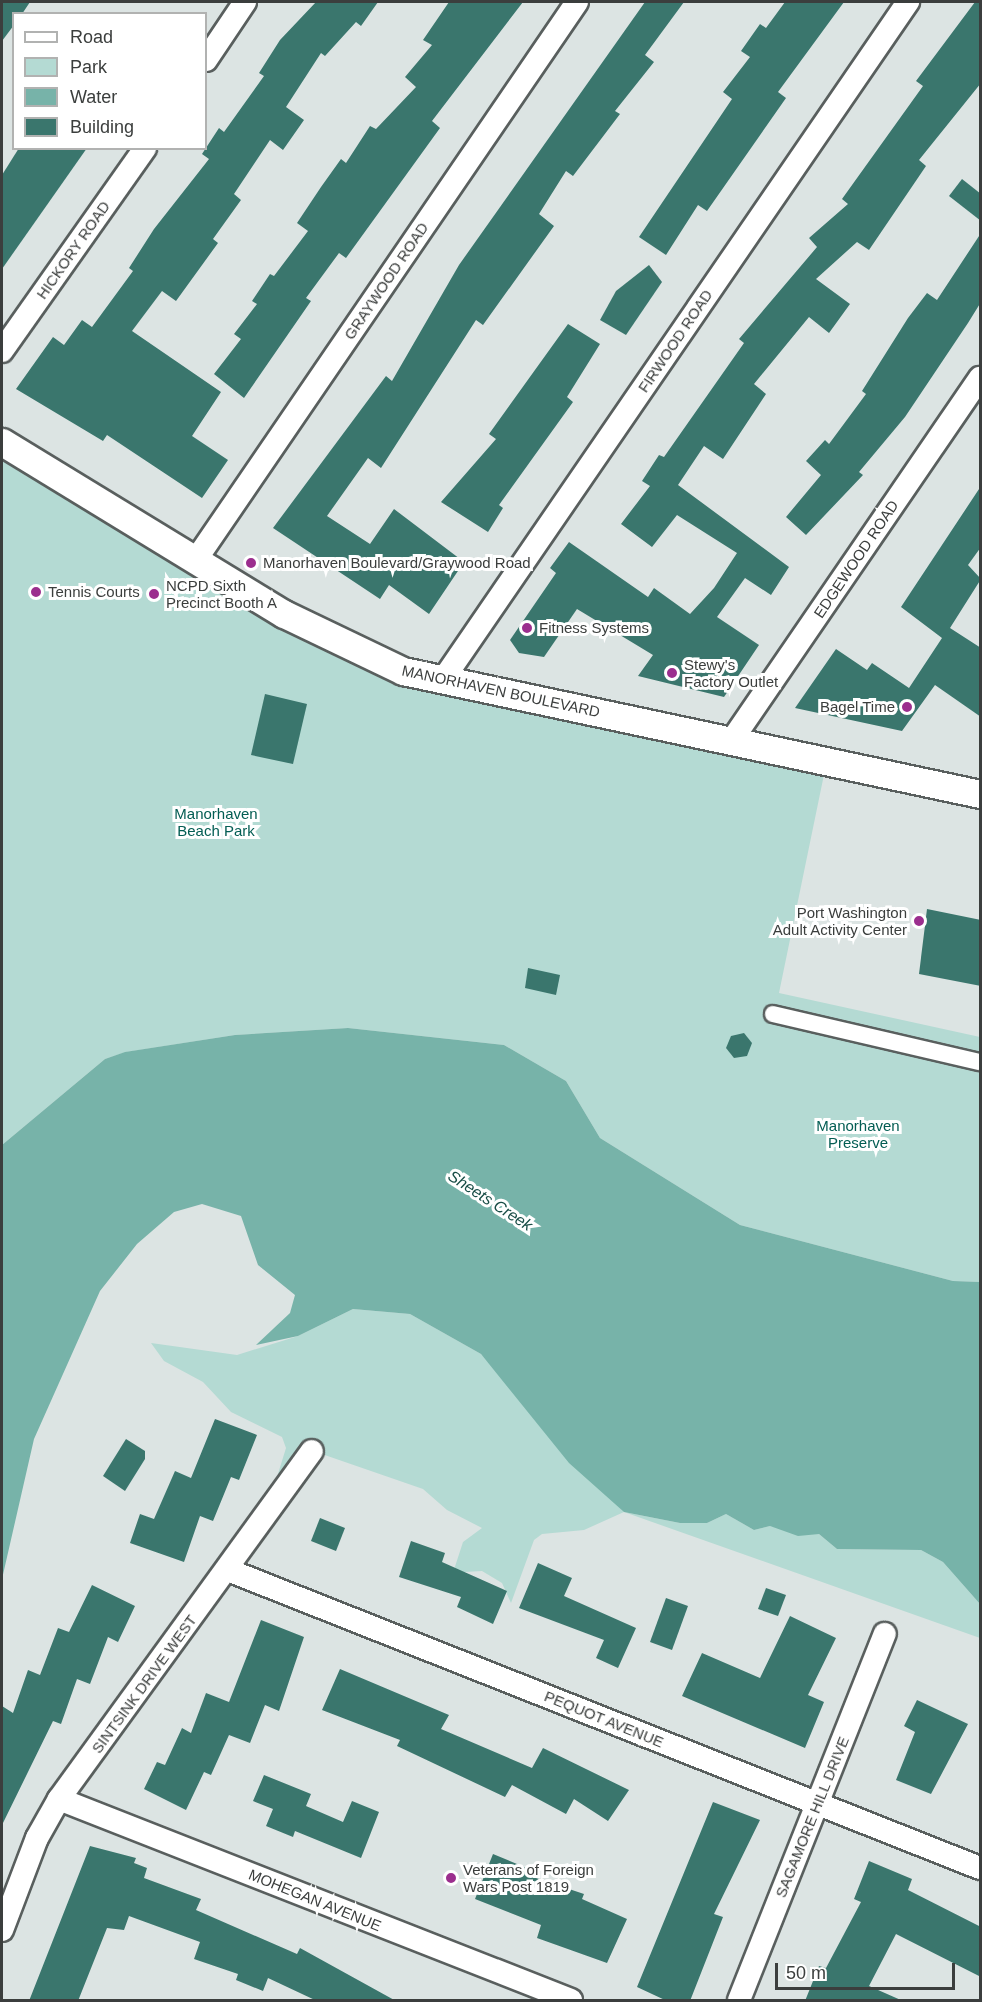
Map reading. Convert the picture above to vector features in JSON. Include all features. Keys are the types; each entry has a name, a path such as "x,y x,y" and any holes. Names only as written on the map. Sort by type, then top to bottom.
{"street":[{"path":"207,59 245,2"},
{"name":"GRAYWOOD ROAD","path":"195,561 577,2"},
{"name":"FIRWOOD ROAD","path":"442,681 908,2"},
{"name":"HICKORY ROAD","path":"2,351 144,150"},
{"name":"EDGEWOOD ROAD","path":"732,740 981,378"},
{"name":"MANORHAVEN BOULEVARD","path":"2,442 195,561 363,655 442,681 981,794"},
{"path":"773,1014 981,1062"},
{"name":"SINTSINK DRIVE WEST","path":"2,1930 37,1838 59,1799 228,1570 312,1451"},
{"name":"PEQUOT AVENUE","path":"228,1570 981,1868"},
{"name":"SAGAMORE HILL DRIVE","path":"739,2001 885,1634"},
{"name":"MOHEGAN AVENUE","path":"59,1799 571,2001"}],"green space":[{"name":"Manorhaven Beach Park","path":"2,441 363,655 827,760 779,993 980,1037 980,1282 953,1281 740,1225 600,1138 566,1081 504,1045 348,1028 235,1035 126,1052 105,1059 2,1145"},
{"path":"353,1309 410,1314 481,1354 624,1512 584,1530 542,1534 534,1540 511,1603 502,1583 482,1571 464,1572 449,1585 463,1542 482,1528 447,1510 423,1489 316,1452 277,1477 286,1448 282,1437 231,1412 203,1382 164,1361 151,1343 237,1355 298,1336"},
{"path":"624,1512 680,1523 707,1523 726,1514 754,1530 770,1526 819,1534 837,1549 921,1550 943,1562 980,1604 980,1638"}],"water":[{"name":"Sheets Creek","path":"348,1028 504,1045 566,1081 600,1138 740,1225 953,1281 980,1282 980,1604 943,1562 921,1550 837,1549 819,1534 798,1536 770,1526 754,1530 726,1514 707,1523 680,1523 624,1512 569,1463 481,1354 410,1314 353,1309 298,1336 256,1345 290,1313 295,1295 258,1265 241,1216 202,1204 174,1212 137,1244 100,1291 34,1439 2,1579 2,1145 105,1059 125,1052 235,1035"}],"building":[{"path":"2,2 30,2 23,12 12,12 12,28 2,41"},
{"path":"316,2 378,2 361,26 356,22 325,56 321,53 286,107 304,120 283,150 270,140 234,194 241,200 213,239 218,243 176,301 162,291 132,331 221,392 192,436 228,460 202,498 107,435 103,441 16,389 53,337 64,345 82,320 92,327 133,271 129,268 154,229 209,159 202,154 207,150 219,128 224,132 264,76 259,73 280,40"},
{"path":"449,2 523,2 432,121 440,128 346,258 339,253 306,298 311,301 244,398 214,374 241,339 234,334 257,304 252,301 270,274 274,276 308,231 297,223 341,159 346,163 370,126 376,129 416,87 405,77 432,45 423,40"},
{"path":"645,2 684,2 645,55 654,62 615,111 620,114 573,176 566,171 539,214 554,226 483,325 476,320 381,468 368,458 327,516 370,544 394,509 464,562 429,614 389,585 380,599 273,528 386,376 392,381 459,265"},
{"path":"785,2 844,2 778,92 786,98 707,211 698,205 666,255 639,237 732,99 723,92 750,57 741,51 760,24 766,28"},
{"path":"975,2 981,2 981,83 919,160 926,166 869,250 857,242 816,279 850,304 829,333 809,317 754,384 766,394 723,459 704,446 678,485 789,567 771,595 745,578 717,617 759,645 724,697 638,676 653,655 577,609 544,657 519,653 510,640 556,573 550,568 569,542 648,597 654,588 690,614 714,588 737,553 677,515 652,547 621,524 650,486 642,481 659,455 664,457 744,343 739,339 817,247 809,238 848,204 842,199 923,86 916,81"},
{"path":"18,150 86,150 2,269 2,175"},
{"path":"962,179 981,194 981,221 949,196"},
{"path":"981,233 981,302 905,417 859,472 863,475 806,535 786,517 821,475 806,461 825,440 829,444 866,394 862,391 908,318 927,293 937,300"},
{"path":"649,265 662,282 626,335 600,320 616,291"},
{"path":"568,324 600,344 567,397 573,402 499,505 503,508 488,532 441,502 496,439 489,434"},
{"path":"981,486 981,547 968,565 981,579 950,628 981,648 981,717 935,685 902,731 795,708 836,649 867,670 872,663 909,688 942,638 901,607"},
{"path":"265,694 307,704 293,764 251,755"},
{"path":"927,909 981,920 981,986 919,974"},
{"path":"528,968 560,975 556,995 525,988"},
{"path":"744,1033 752,1043 747,1056 734,1058 726,1048 731,1036"},
{"path":"215,1419 257,1435 239,1480 231,1477 213,1521 200,1516 184,1562 130,1543 140,1514 154,1519 175,1471 191,1478"},
{"path":"126,1439 145,1451 145,1459 125,1491 103,1476"},
{"path":"320,1518 345,1528 336,1551 311,1541"},
{"path":"411,1541 445,1553 442,1562 507,1591 493,1624 457,1607 461,1597 399,1577"},
{"path":"538,1563 572,1578 564,1596 636,1628 618,1668 596,1658 604,1640 519,1608"},
{"path":"92,1585 135,1606 118,1642 108,1637 90,1684 77,1679 61,1724 53,1721 2,1825 2,1706 13,1713 28,1670 40,1675 58,1628 69,1632"},
{"path":"766,1588 786,1595 778,1616 758,1609"},
{"path":"666,1598 688,1606 672,1650 650,1642"},
{"path":"790,1616 836,1638 808,1695 824,1702 805,1748 682,1696 702,1653 760,1678"},
{"path":"261,1620 304,1637 279,1711 265,1705 250,1743 229,1735 211,1775 204,1772 186,1810 144,1789 157,1762 165,1765 182,1728 191,1733 206,1693 229,1702"},
{"path":"340,1669 449,1715 441,1729 532,1768 543,1748 629,1790 608,1821 574,1799 566,1814 512,1785 505,1797 397,1746 400,1740 322,1710"},
{"path":"917,1700 968,1724 931,1794 896,1780 915,1732 904,1726"},
{"path":"264,1775 311,1794 306,1806 343,1822 352,1801 379,1812 361,1858 295,1831 293,1837 266,1826 273,1809 253,1801"},
{"path":"713,1802 760,1820 714,1914 723,1917 690,2001 667,2001 637,1987"},
{"path":"90,1846 136,1858 134,1863 147,1868 144,1878 201,1899 196,1910 297,1954 300,1948 396,2001 317,2001 268,1978 263,1991 236,1980 238,1974 194,1959 200,1942 129,1916 124,1930 107,1928 78,2001 29,2001"},
{"path":"493,1854 529,1869 527,1875 584,1894 582,1899 627,1919 607,1963 537,1938 541,1925 475,1899"},
{"path":"869,1861 912,1879 908,1890 981,1927 981,1977 896,1934 869,1986 903,2001 805,2001 819,1966 826,1968 861,1902 854,1899"}],"place":[{"name":"Manorhaven Boulevard/Graywood Road","path":"251,563"},
{"name":"Tennis Courts","path":"36,592"},
{"name":"NCPD Sixth Precinct Booth A","path":"154,594"},
{"name":"Fitness Systems","path":"527,628"},
{"name":"Stewy's Factory Outlet","path":"672,673"},
{"name":"Bagel Time","path":"907,707"},
{"name":"Port Washington Adult Activity Center","path":"919,921"},
{"name":"Veterans of Foreign Wars Post 1819","path":"451,1878"}],"park label":[{"name":"Manorhaven Preserve","path":"858,1134"}]}
